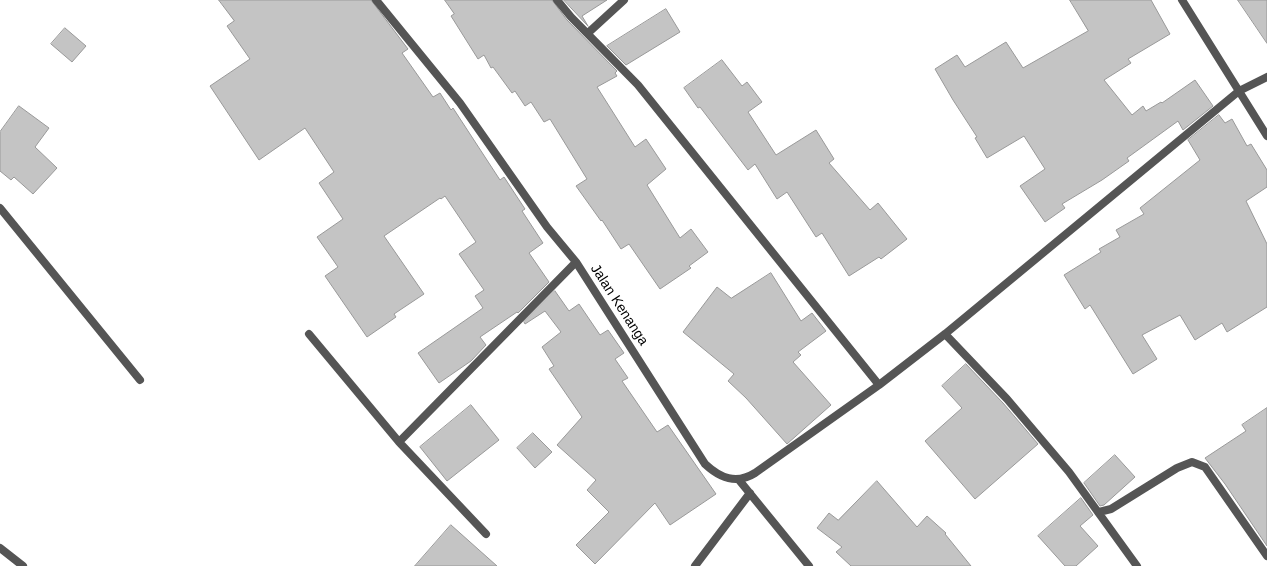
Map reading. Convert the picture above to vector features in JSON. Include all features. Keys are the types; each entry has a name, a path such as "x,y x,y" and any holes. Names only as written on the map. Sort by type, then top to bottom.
{"street":[{"name":"Jalan Kenanga","path":"376,0 460,103 548,227 576,262 705,464 721,476 739,480"},
{"path":"557,0 638,85 879,385"},
{"path":"588,33 624,0"},
{"path":"1182,0 1267,136"},
{"path":"809,566 739,480 755,473 879,385 946,334 1239,91 1267,77"},
{"path":"0,208 140,380"},
{"path":"398,442 576,262"},
{"path":"309,334 398,442 486,534"},
{"path":"946,334 1007,399 1069,472 1100,512 1137,566"},
{"path":"1100,512 1111,509 1177,468 1192,462 1205,467 1267,556"},
{"path":"695,566 750,493"},
{"path":"0,548 23,566"}],"building":[{"path":"219,0 371,0 408,49 402,53 433,97 440,93 451,110 453,108 500,180 504,177 525,209 522,211 543,243 529,253 549,282 518,313 517,312 480,337 486,345 471,361 439,383 418,353 483,308 475,296 484,290 459,254 476,242 445,196 384,236 424,294 394,314 396,317 367,337 325,276 338,267 317,237 343,219 319,183 334,172 305,128 259,160 210,86 250,59 227,26 234,21"},
{"path":"445,0 552,0 567,20 617,71 615,73 617,76 597,87 635,147 646,139 666,169 647,185 680,238 691,229 708,252 689,266 691,268 660,289 629,244 621,249 602,220 601,221 576,186 587,179 550,119 544,122 531,102 525,106 515,91 512,93 493,67 491,68 484,55 478,59 451,16 454,14"},
{"path":"564,0 607,0 582,16 588,26"},
{"path":"1070,0 1151,0 1170,34 1128,59 1131,63 1104,80 1132,115 1143,106 1146,111 1161,102 1162,103 1195,80 1213,106 1183,130 1178,121 1127,158 1129,161 1102,180 1062,204 1065,208 1045,222 1020,186 1045,169 1024,136 987,158 975,138 977,137 935,69 957,55 965,67 1006,42 1023,68 1088,31"},
{"path":"1238,0 1267,0 1267,43"},
{"path":"666,9 680,32 626,65 607,46"},
{"path":"65,28 86,46 72,62 51,44"},
{"path":"722,60 742,86 747,82 762,102 748,112 776,155 816,130 834,159 829,163 870,210 878,203 907,239 881,259 879,257 849,276 822,233 816,237 787,192 777,199 755,164 748,170 700,107 698,108 684,88"},
{"path":"19,106 49,128 35,147 57,168 33,194 14,177 11,180 0,171 0,132"},
{"path":"1219,115 1225,123 1232,119 1247,146 1251,144 1267,170 1267,187 1246,201 1267,244 1267,307 1227,332 1222,323 1195,340 1180,315 1142,335 1157,359 1133,374 1090,305 1085,309 1064,275 1101,252 1099,249 1120,237 1116,230 1144,214 1140,208 1200,160 1188,140"},
{"path":"771,273 801,321 812,313 826,331 798,352 801,355 793,362 831,405 787,444 746,398 728,381 734,374 683,332 717,287 731,298"},
{"path":"555,291 569,311 579,304 600,335 608,330 624,353 615,359 628,378 622,381 657,432 668,425 716,494 670,525 655,503 595,564 576,545 609,512 587,490 596,480 557,445 582,417 549,369 554,366 542,347 561,332 545,311 525,324 524,322"},
{"path":"966,364 1003,403 1038,444 975,499 925,441 962,408 942,386"},
{"path":"471,405 499,440 447,481 420,447"},
{"path":"1267,408 1267,546 1225,484 1205,458 1246,431 1242,425"},
{"path":"533,433 552,452 535,468 517,448"},
{"path":"1115,455 1135,477 1104,505 1100,506 1084,483"},
{"path":"877,481 917,527 927,516 946,533 945,534 971,566 851,566 836,552 842,547 817,528 829,513 838,520"},
{"path":"1081,498 1093,515 1080,526 1098,546 1076,566 1065,566 1038,536"},
{"path":"451,525 497,566 415,566"}]}
